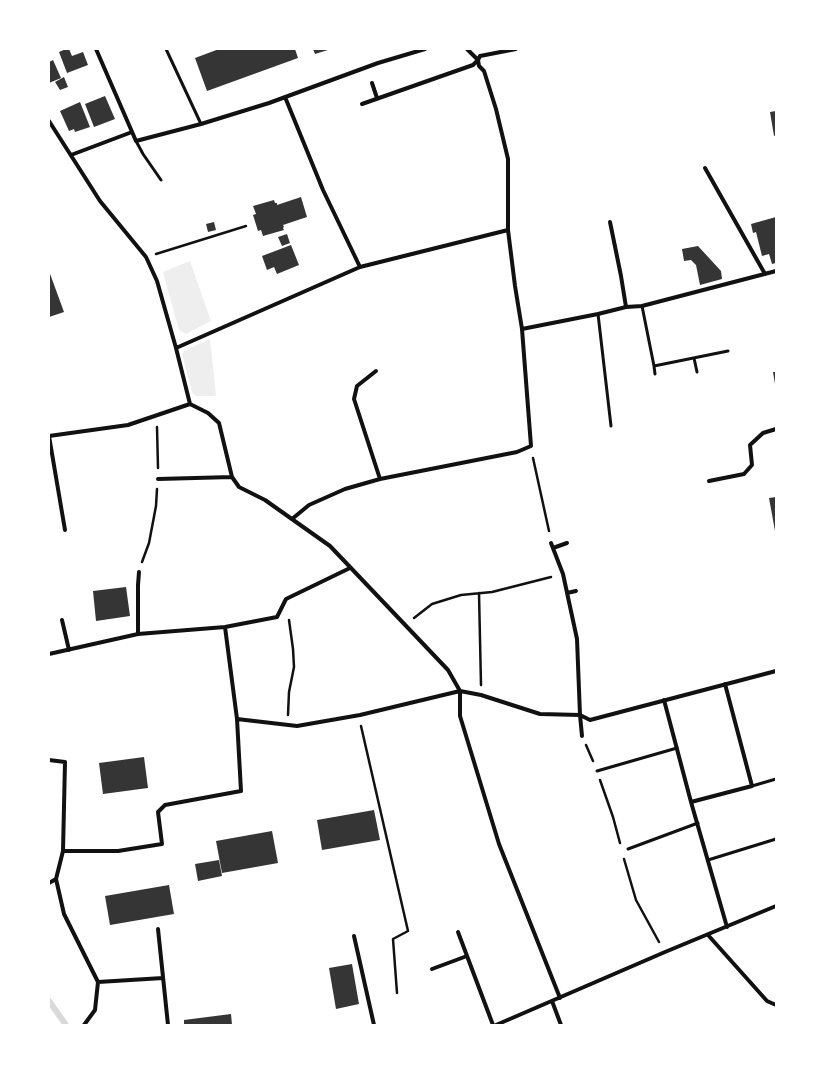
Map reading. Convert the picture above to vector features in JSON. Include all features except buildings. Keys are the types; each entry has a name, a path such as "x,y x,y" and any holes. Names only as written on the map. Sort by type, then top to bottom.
{"street":[{"path":"96,49 136,141 201,124 285,97 378,63 425,49"},
{"path":"292,519 309,505 345,490 380,479 517,452 531,446 522,329 508,230 508,159 496,109 484,71 479,66 478,60 467,49"},
{"path":"362,104 473,65 480,56 516,49"},
{"path":"372,83 377,98"},
{"path":"285,97 323,190 360,267"},
{"path":"49,121 100,201 146,257 157,281 190,404"},
{"path":"71,155 132,132"},
{"path":"705,168 766,274"},
{"path":"610,222 626,307"},
{"path":"176,348 360,267 508,230"},
{"path":"522,329 626,307 642,306 776,271"},
{"path":"376,371 357,386 354,399 380,479"},
{"path":"65,530 49,436 128,425 190,404 208,413 219,423 232,477 239,487 265,500 330,546 448,670 460,691 460,716 499,844 560,998"},
{"path":"709,481 744,474 752,465 750,446 763,433 776,429"},
{"path":"158,479 232,477"},
{"path":"568,543 552,546 563,574 577,639 582,736"},
{"path":"49,654 138,634 225,627 277,617 286,599 350,568"},
{"path":"138,634 139,572"},
{"path":"567,593 576,591"},
{"path":"62,620 69,650"},
{"path":"63,850 118,851 162,844 158,812 165,804 241,791 237,719 225,627"},
{"path":"237,719 297,726 358,716 460,691 481,695 540,714 580,715 590,720 776,671"},
{"path":"691,802 752,786 725,684"},
{"path":"664,700 678,748 691,802 727,927"},
{"path":"49,760 65,762 63,850 56,879 64,914 98,982 95,1010 84,1025"},
{"path":"49,883 56,879"},
{"path":"496,1025 776,906"},
{"path":"158,929 168,1025"},
{"path":"458,932 493,1025"},
{"path":"708,935 766,1002 776,1005"},
{"path":"354,936 374,1025"},
{"path":"432,969 467,956"},
{"path":"98,982 163,978"},
{"path":"552,1001 561,1025"}],"lane":[{"path":"166,49 201,124"},
{"path":"136,141 161,180"},
{"path":"642,306 655,374"},
{"path":"598,314 611,426"},
{"path":"654,366 728,351"},
{"path":"694,358 697,372"},
{"path":"597,771 678,748"},
{"path":"752,786 776,779"},
{"path":"628,849 698,823"},
{"path":"708,860 776,839"}],"path":[{"path":"146,257 246,226"},
{"path":"139,572 149,543 156,506 158,479 156,416"},
{"path":"531,446 552,546"},
{"path":"406,626 412,619 432,604 461,595 492,592 563,574"},
{"path":"479,593 481,695"},
{"path":"286,599 294,649 294,667 289,692 288,725"},
{"path":"358,716 408,931 393,939 398,993"}],"shaded area":[{"path":"190,261 211,321 186,334 179,330 163,272"},
{"path":"210,339 216,396 196,396 192,392 182,354 184,351"}],"waterway":[{"path":"49,1001 66,1025"}]}
